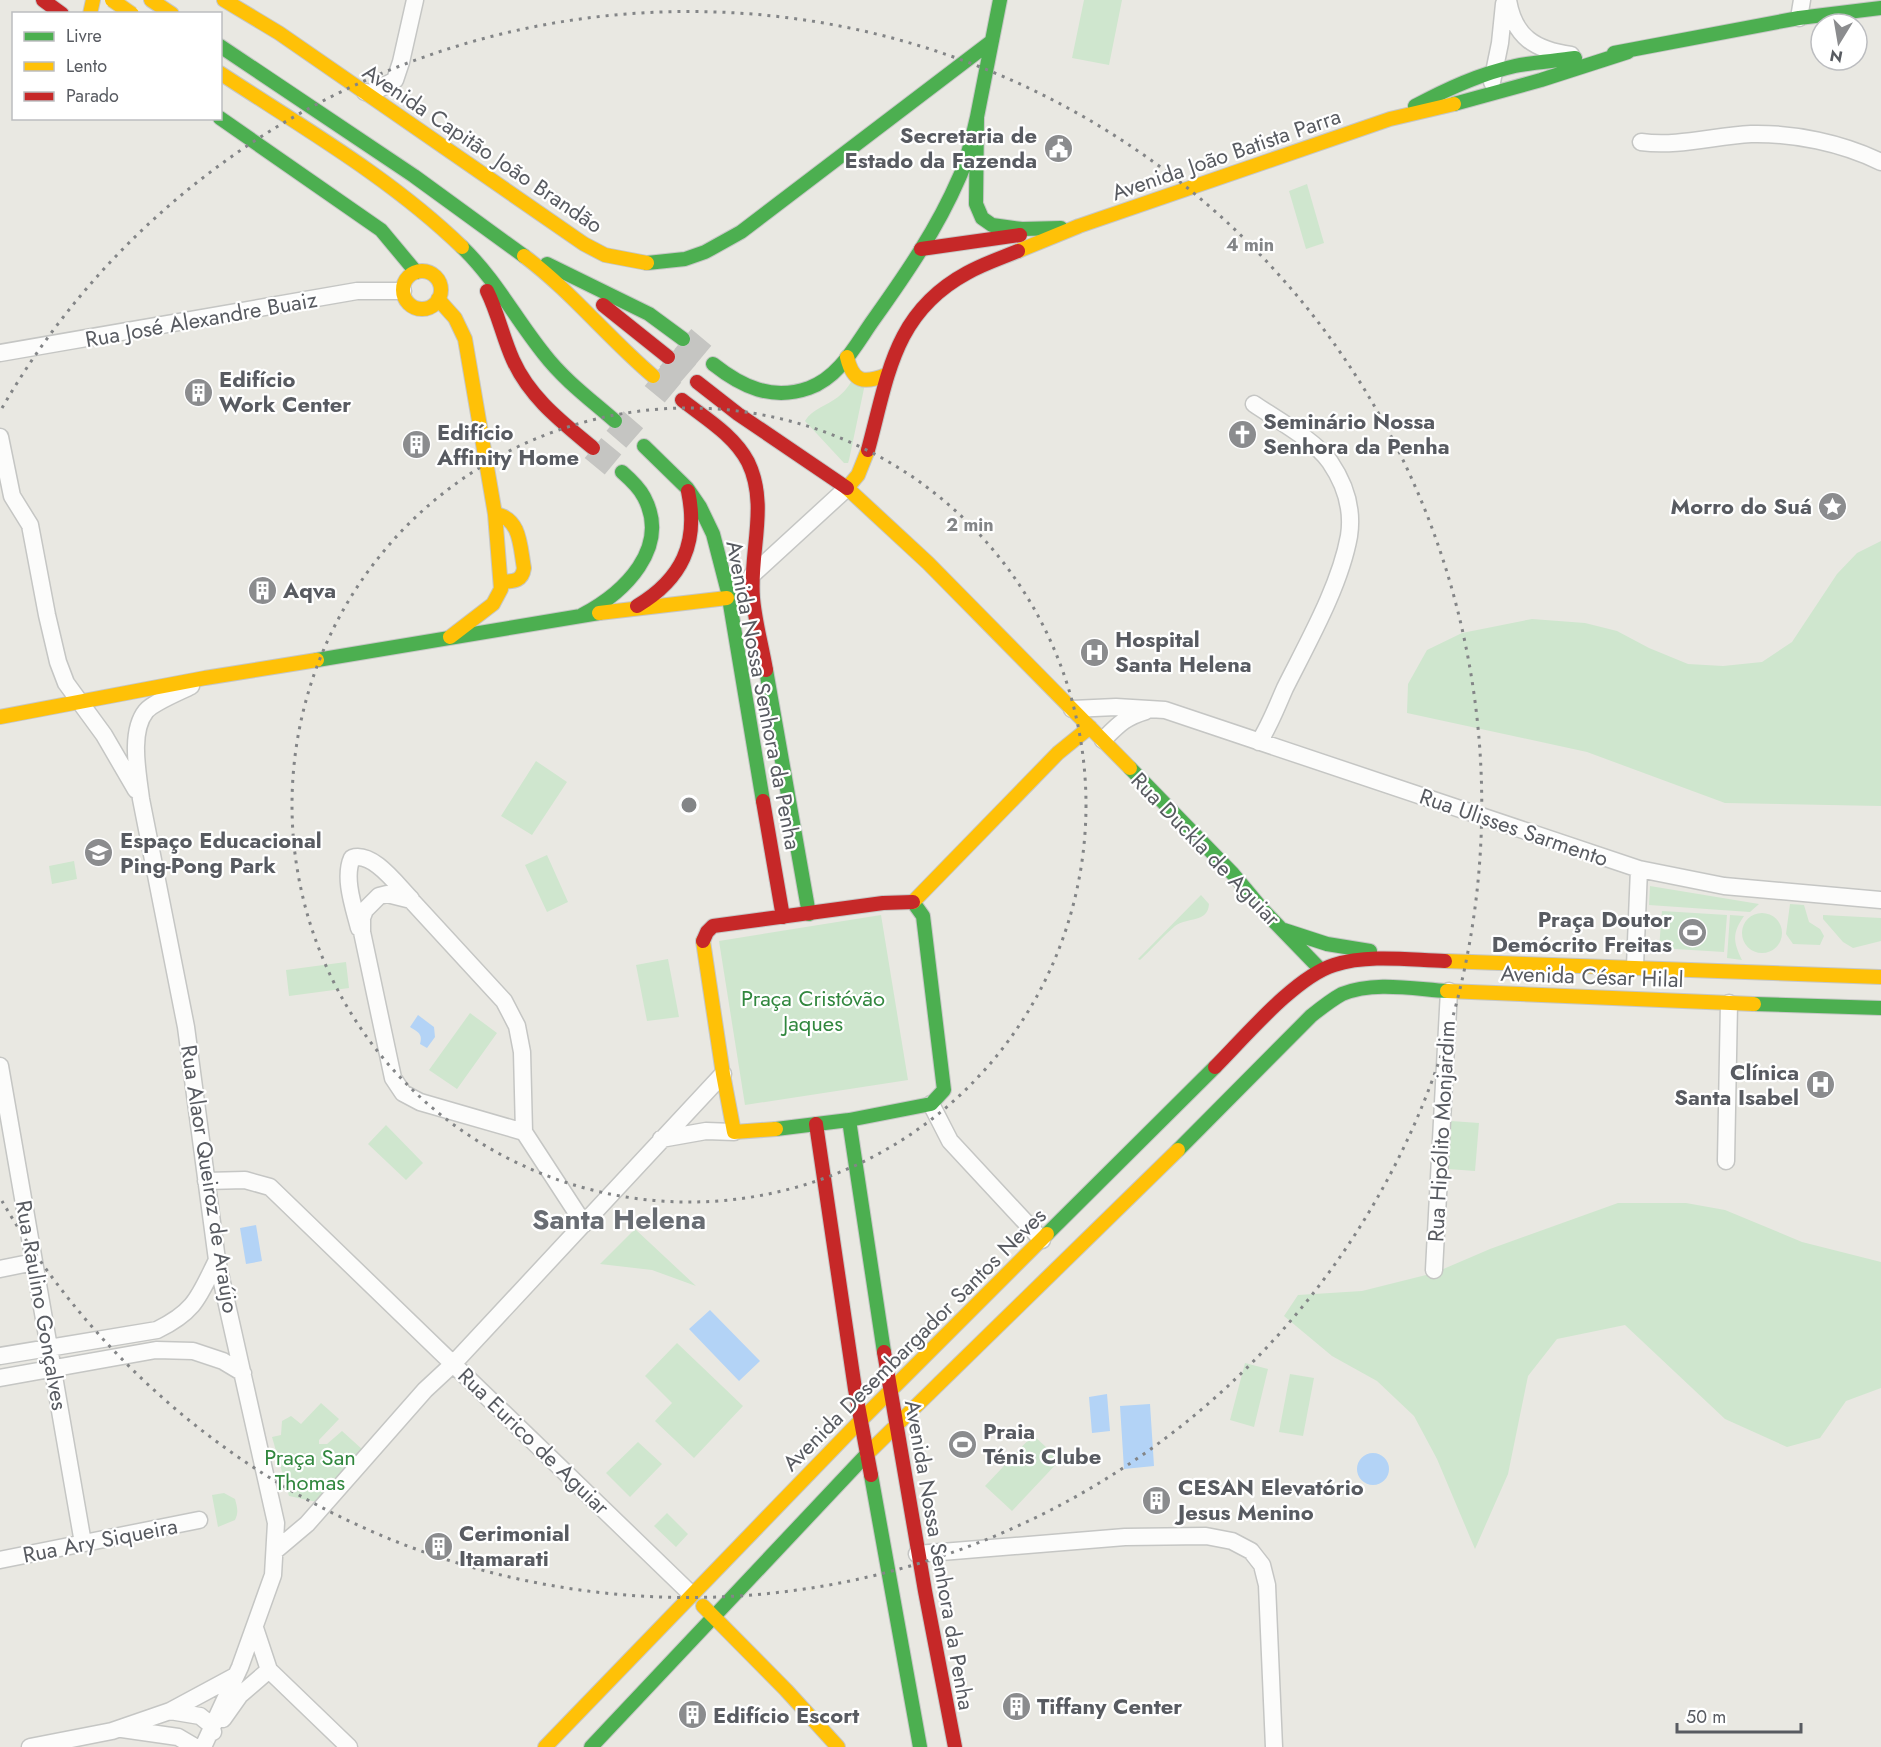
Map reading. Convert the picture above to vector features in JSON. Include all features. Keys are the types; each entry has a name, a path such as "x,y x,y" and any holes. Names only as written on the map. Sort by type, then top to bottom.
{"main road":[{"path":"43,0 59,12"},
{"path":"112,0 129,12"},
{"path":"151,0 168,12"},
{"name":"Avenida Capitão João Brandão","path":"224,0 279,33 584,244 605,255 643,263 685,259 705,252 741,232 992,41"},
{"path":"713,364 743,386 771,394 785,394 820,382 838,368 847,357 921,249 959,179 977,117 1000,0"},
{"name":"Avenida João Batista Parra","path":"1390,119 1451,87 1516,66 1628,52 1799,18 1881,8"},
{"path":"222,47 395,164 501,240 548,276 652,376"},
{"name":"Avenida João Batista Parra","path":"847,488 858,475 866,456 886,375 898,342 910,321 938,291 968,272 1075,228 1390,119 1562,74 1628,52"},
{"path":"222,74 383,182 426,214 458,242 499,288 545,356 570,382 615,421"},
{"path":"977,117 975,194 979,214 985,221 997,226 1025,229 1075,228"},
{"path":"222,119 381,230 416,272"},
{"name":"Avenida João Batista Parra","path":"921,249 1075,228"},
{"path":"501,240 649,314 683,339"},
{"path":"501,240 609,309 668,357"},
{"path":"458,242 489,295 514,362 525,381 545,407 593,448"},
{"path":"416,272 429,272 438,280 440,287 438,299 429,307 417,308 407,302 403,291 406,279 416,272"},
{"path":"438,299 455,318 465,339 495,514 501,582 499,596 493,604 446,640"},
{"path":"847,357 852,373 864,382 871,382 886,375"},
{"name":"Rua Duckla de Aguiar","path":"698,382 738,414 847,488 877,514 1103,740 1322,970"},
{"name":"Avenida Nossa Senhora da Penha","path":"682,400 736,444 754,478 759,510 753,598 809,914"},
{"name":"Avenida Nossa Senhora da Penha","path":"644,446 674,472 687,487 713,535 728,598 783,917"},
{"path":"582,615 608,601 629,581 642,564 650,545 652,525 649,509 639,490 622,472"},
{"path":"634,608 666,586 675,576 687,552 691,539 693,513 687,487"},
{"path":"495,514 509,517 515,526 524,568 523,575 518,580 501,582"},
{"path":"0,717 205,678 634,608 735,598 745,603 758,623"},
{"path":"913,902 923,916 944,1090 931,1104 849,1120 754,1132 734,1132 703,941 707,932 713,926 883,903 913,902 1058,753 1090,727"},
{"path":"1284,930 1327,944 1421,960"},
{"name":"Avenida César Hilal","path":"1322,970 1336,964 1362,960 1421,960 1635,966 1881,977"},
{"path":"591,1747 867,1454 1137,1192 1311,1017 1325,994 1327,976 1322,970"},
{"name":"Avenida Desembargador Santos Neves","path":"545,1747 861,1420 1285,997 1322,970"},
{"name":"Avenida César Hilal","path":"1311,1017 1333,998 1362,988 1881,1008"},
{"name":"Avenida Nossa Senhora da Penha","path":"849,1120 917,1554 955,1747"},
{"path":"816,1124 861,1420 920,1747"},
{"name":"Rua Eurico de Aguiar","path":"691,1594 786,1690 838,1747"}],"street":[{"path":"365,92 372,93 394,80 401,62 415,0"},
{"path":"1507,0 1515,26 1525,38 1560,54 1583,57"},
{"path":"1490,94 1507,0"},
{"path":"1799,18 1802,0"},
{"path":"1641,142 1652,144 1690,142 1750,134 1778,135 1824,142 1881,162"},
{"name":"Rua José Alexandre Buaiz","path":"0,354 357,291 403,291"},
{"path":"1254,404 1308,441 1329,460 1345,488 1349,509 1349,534 1342,562 1316,628 1259,741"},
{"name":"Rua Alaor Queiroz de Araújo","path":"0,437 12,496 30,525 58,662 66,683 104,735 141,799"},
{"path":"753,575 847,488"},
{"name":"Rua Alaor Queiroz de Araújo","path":"205,678 147,711 138,728 136,761 141,799 186,1027 217,1260 276,1523 273,1575 255,1628 212,1728"},
{"path":"1103,740 1130,716 1157,708"},
{"name":"Rua Ulisses Sarmento","path":"1072,709 1157,708 1639,869 1724,886 1881,900"},
{"path":"524,1132 420,1102 403,1094 393,1078 354,907 348,872 352,858 365,857 375,862 504,1000 518,1026 522,1052 524,1132 584,1224"},
{"path":"1635,966 1639,869"},
{"path":"365,948 362,918 371,902 387,894 411,900"},
{"name":"Rua Hipólito Monjardim","path":"1434,1270 1449,991"},
{"path":"1726,1161 1729,1003"},
{"name":"Rua Raulino Gonçalves","path":"0,1066 3,1102 34,1262 83,1543"},
{"path":"275,1551 307,1524 425,1390 453,1364 723,1074"},
{"path":"931,1104 950,1141 1042,1240"},
{"path":"661,1139 706,1131 734,1132"},
{"name":"Rua Eurico de Aguiar","path":"206,1181 245,1180 270,1187 691,1594"},
{"path":"0,1356 49,1346 157,1330 176,1320 196,1302 217,1260"},
{"path":"0,1269 34,1262"},
{"path":"0,1378 156,1350 193,1351 223,1361 243,1373"},
{"name":"Rua Ary Siqueira","path":"0,1560 199,1520"},
{"path":"917,1554 1125,1538 1215,1538 1232,1541 1251,1551 1262,1565 1267,1586 1274,1747"},
{"path":"255,1628 269,1670 349,1747"},
{"path":"203,1747 212,1728 240,1695 269,1670"},
{"path":"30,1747 75,1743 170,1711 235,1676"},
{"path":"170,1711 200,1716 212,1728"},
{"path":"118,1729 178,1737 195,1747"}],"green space":[{"path":"1084,0 1122,0 1109,65 1072,58"},
{"path":"1307,184 1324,243 1306,249 1289,191"},
{"path":"857,373 866,379 849,460 848,463 844,463 805,421 812,413 841,395"},
{"path":"1881,541 1881,806 1725,803 1587,752 1407,713 1408,684 1427,650 1462,633 1532,619 1585,623 1617,631 1649,648 1688,664 1723,666 1762,662 1792,642 1837,574 1857,553"},
{"path":"536,761 567,782 532,835 501,816"},
{"path":"547,855 568,902 547,912 525,865"},
{"path":"74,861 77,879 52,884 49,866"},
{"path":"1650,886 1759,904 1750,912 1649,905"},
{"path":"1201,895 1209,904 1205,914 1175,926 1140,960 1138,959"},
{"path":"1790,904 1804,905 1809,922 1820,929 1824,936 1820,945 1793,944 1786,934"},
{"name":"Praça Doutor Demócrito Freitas","path":"1662,911 1727,915 1724,952 1659,948"},
{"path":"1762,913 1776,919 1782,933 1776,947 1762,953 1748,947 1742,933 1748,919"},
{"name":"Praça Cristóvão Jaques","path":"881,915 908,1080 745,1105 719,941"},
{"path":"1730,915 1744,916 1737,928 1735,938 1742,960 1727,958"},
{"path":"1823,915 1881,918 1881,941 1853,948 1843,942 1823,919"},
{"path":"668,959 679,1017 647,1021 636,965"},
{"path":"346,962 349,988 289,996 286,970"},
{"path":"470,1013 497,1033 457,1089 429,1070"},
{"path":"1451,1121 1479,1123 1475,1171 1448,1169"},
{"path":"386,1125 423,1163 406,1180 368,1144"},
{"path":"1618,1203 1686,1203 1725,1210 1802,1242 1881,1262 1881,1388 1846,1401 1820,1438 1787,1447 1725,1419 1625,1325 1557,1339 1528,1376 1508,1474 1475,1549 1437,1459 1414,1416 1377,1381 1332,1356 1284,1316 1298,1295 1362,1291 1434,1273 1490,1249"},
{"path":"635,1229 696,1286 652,1270 600,1264"},
{"path":"677,1343 743,1406 694,1458 655,1421 672,1403 645,1376"},
{"path":"1245,1363 1268,1369 1254,1427 1230,1420"},
{"path":"1290,1374 1314,1378 1303,1436 1279,1432"},
{"name":"Praça San Thomas","path":"321,1403 339,1419 319,1440 319,1444 327,1444 342,1431 363,1450 317,1502 289,1496 272,1437 281,1435 282,1421 291,1416 301,1424"},
{"path":"1033,1435 1060,1460 1012,1511 985,1486"},
{"path":"638,1442 662,1464 630,1497 606,1473"},
{"path":"224,1493 235,1499 237,1514 235,1520 218,1527 212,1495"},
{"path":"667,1513 688,1534 676,1547 654,1526"}],"water":[{"path":"418,1015 434,1027 435,1037 427,1048 420,1044 420,1036 410,1027"},
{"path":"256,1225 262,1261 246,1264 240,1228"},
{"path":"710,1310 760,1361 739,1381 689,1329"},
{"path":"1107,1394 1110,1431 1092,1433 1089,1397"},
{"path":"1150,1404 1154,1466 1124,1469 1120,1406"},
{"path":"1373,1453 1384,1458 1389,1469 1384,1480 1373,1485 1362,1480 1357,1469 1362,1458"}],"tunnel":[{"path":"683,339 713,364"},
{"path":"668,357 697,382"},
{"path":"653,376 682,400"},
{"path":"615,421 644,446"},
{"path":"593,448 622,472"}],"traffic: fast":[{"path":"1000,0 977,117 976,204 982,218 992,225 1022,229 1061,228"},
{"path":"1614,53 1799,18 1881,8"},
{"path":"647,263 685,259 705,252 741,232 992,41"},
{"path":"222,47 414,176 524,256"},
{"path":"1454,104 1541,80 1628,52"},
{"path":"1415,106 1464,83 1502,69 1575,58"},
{"path":"713,364 746,385 770,392 795,392 820,383 830,376 854,349 898,285 941,215 965,163 977,117"},
{"path":"222,119 381,230 416,272"},
{"path":"462,247 485,273 552,363 615,421"},
{"path":"547,264 649,314 683,339"},
{"path":"644,446 687,488 700,507 713,534 728,592 763,801"},
{"path":"582,615 598,606 627,581 639,567 652,534 651,516 644,497 622,472"},
{"path":"317,660 599,613"},
{"path":"766,670 809,914"},
{"path":"1130,768 1233,874 1263,910 1321,970"},
{"path":"776,1129 849,1120 931,1104 944,1090 923,916 913,902"},
{"path":"1284,930 1327,944 1370,951"},
{"path":"1178,1150 1311,1016 1338,996 1354,990 1381,987 1447,991"},
{"path":"1754,1004 1881,1008"},
{"path":"1047,1234 1215,1067"},
{"path":"849,1120 884,1352"},
{"path":"591,1747 867,1454"},
{"path":"871,1475 920,1747"}],"traffic: slow":[{"path":"90,12 93,0"},
{"path":"112,0 129,12"},
{"path":"151,0 169,12"},
{"path":"224,0 279,33 584,244 605,255 647,263"},
{"path":"222,74 376,176 406,198 462,247"},
{"path":"1018,251 1079,226 1390,119 1454,104"},
{"path":"524,256 558,284 653,376"},
{"path":"422,271 435,277 441,290 435,303 422,309 409,303 403,290 409,277 422,271"},
{"path":"438,299 455,318 465,339 495,514 501,589 493,604 450,637"},
{"path":"847,357 852,372 860,379 871,380 886,375"},
{"path":"868,450 858,475 847,488 928,563 1130,768"},
{"path":"495,514 504,517 515,527 524,568 519,578 501,582"},
{"path":"599,613 727,598"},
{"path":"0,717 205,678 317,660"},
{"path":"913,902 1058,753 1090,727"},
{"path":"703,941 734,1132 776,1129"},
{"path":"1445,961 1881,977"},
{"path":"1447,991 1754,1004"},
{"path":"867,1454 1178,1150"},
{"path":"861,1420 1047,1234"},
{"path":"545,1747 861,1420"},
{"path":"703,1606 786,1690 838,1747"}],"traffic: jam":[{"path":"43,0 59,12"},
{"path":"921,249 1020,235"},
{"path":"868,450 897,349 908,327 923,307 942,289 967,273 1018,251"},
{"path":"487,291 513,360 528,386 570,429 593,448"},
{"path":"603,305 668,357"},
{"path":"697,382 738,414 847,488"},
{"path":"682,400 735,443 748,462 754,478 758,512 752,581 753,598 766,670"},
{"path":"637,606 666,584 684,558 691,527 688,491"},
{"path":"763,801 783,917"},
{"path":"703,941 713,926 883,903 913,902"},
{"path":"1215,1067 1287,995 1303,982 1334,965 1361,960 1445,961"},
{"path":"816,1124 855,1389 871,1475"},
{"path":"884,1352 925,1591 955,1747"}],"place":[{"name":"Secretaria de Estado da Fazenda","path":"1058,148"},
{"name":"Edifício Work Center","path":"198,392"},
{"name":"Seminário Nossa Senhora da Penha","path":"1242,434"},
{"name":"Edifício Affinity Home","path":"416,445"},
{"name":"Morro do Suá","path":"1833,506"},
{"name":"Aqva","path":"262,590"},
{"name":"Hospital Santa Helena","path":"1094,652"},
{"name":"Espaço Educacional Ping-Pong Park","path":"99,853"},
{"name":"Praça Doutor Demócrito Freitas","path":"1693,932"},
{"name":"Clínica Santa Isabel","path":"1820,1085"},
{"name":"Praia Ténis Clube","path":"962,1444"},
{"name":"CESAN Elevatório Jesus Menino","path":"1157,1500"},
{"name":"Cerimonial Itamarati","path":"438,1546"},
{"name":"Tiffany Center","path":"1016,1706"},
{"name":"Edifício Escort","path":"692,1715"}],"district":[{"name":"Santa Helena","path":"619,1219"}]}
